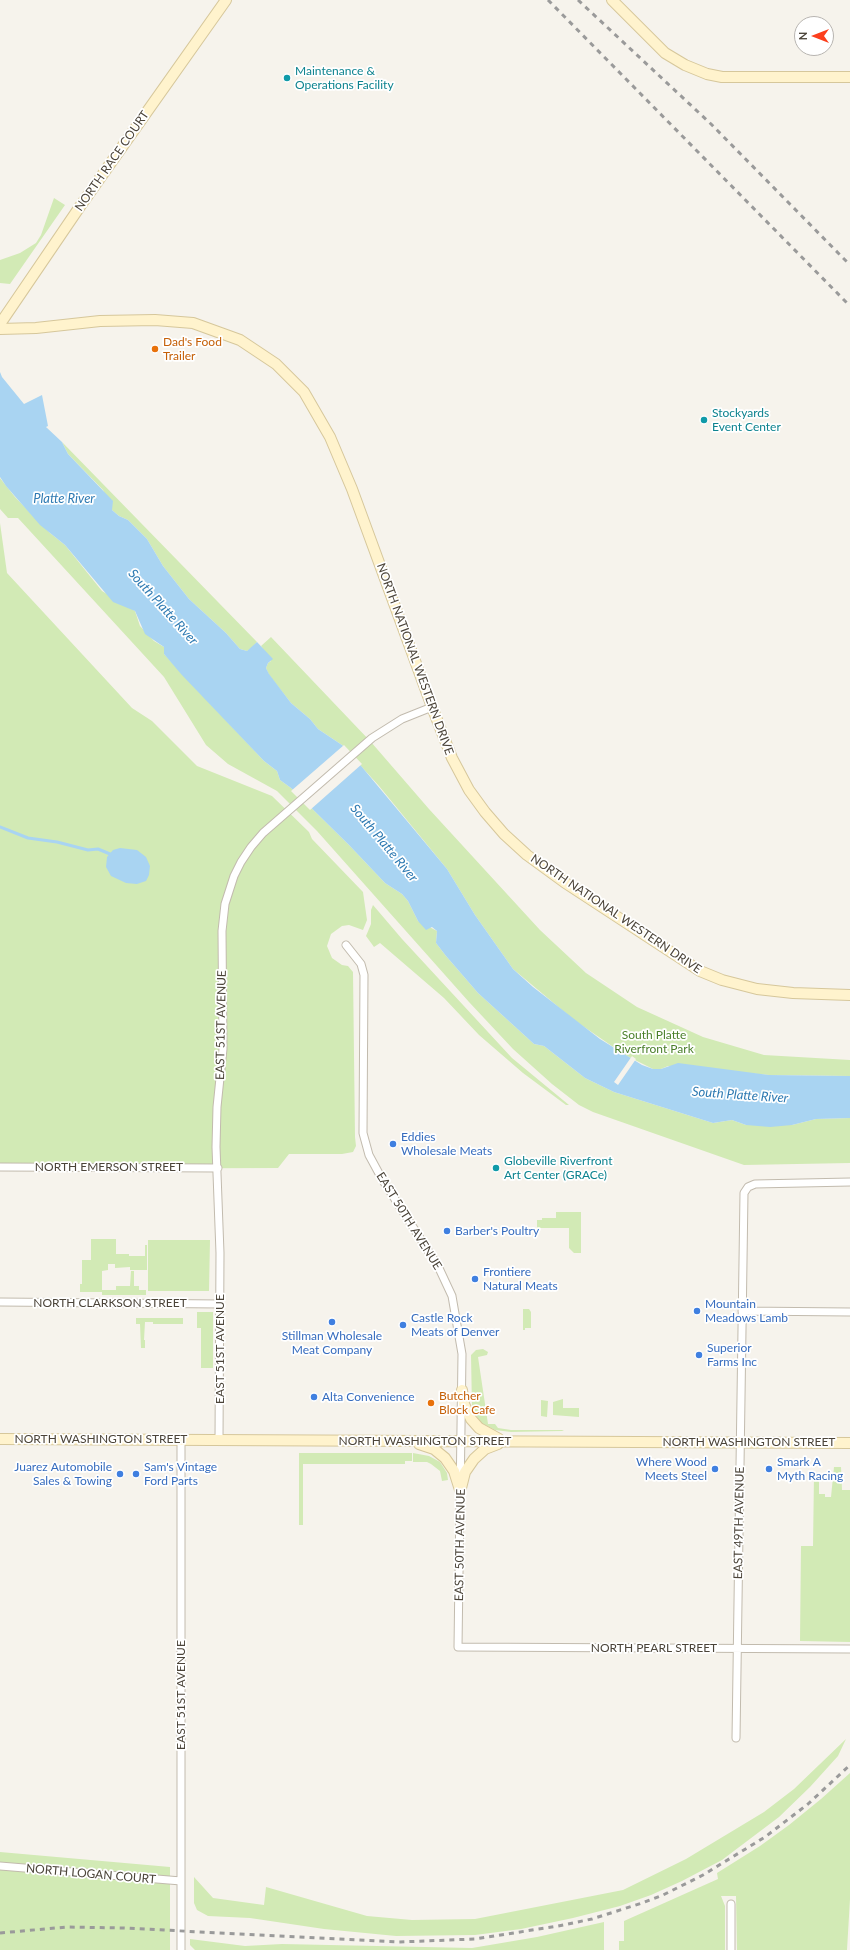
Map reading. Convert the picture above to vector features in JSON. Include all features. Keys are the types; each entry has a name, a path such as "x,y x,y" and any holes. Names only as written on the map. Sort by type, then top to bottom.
{"street":[{"name":"NORTH RACE COURT","path":"0,324 77,211 226,0"},
{"path":"612,0 665,53 685,65 707,74 735,77 850,77"},
{"name":"NORTH NATIONAL WESTERN DRIVE","path":"0,329 36,328 100,321 155,320 193,323 240,340 276,364 304,392 330,437 350,483 452,758 470,790 485,812 504,834 527,855 564,882 700,971 722,980 757,989 793,993 850,995"},
{"name":"EAST 51ST AVENUE","path":"219,1440 220,1304 217,1107 223,1049 222,931 225,904 234,876 241,862 251,847 281,817 372,738 402,719 432,707"},
{"name":"EAST 50TH AVENUE","path":"346,945 361,964 364,975 363,1133 369,1155 382,1179 438,1266 452,1296 462,1354 458,1646"},
{"name":"NORTH EMERSON STREET","path":"0,1167 218,1168"},
{"name":"EAST 49TH AVENUE","path":"736,1738 743,1196 746,1189 755,1184 850,1182"},
{"name":"NORTH CLARKSON STREET","path":"0,1302 220,1304"},
{"path":"742,1311 850,1312"},
{"path":"462,1390 466,1409 475,1424 489,1435 509,1441"},
{"name":"NORTH WASHINGTON STREET","path":"0,1439 850,1443"},
{"name":"EAST 51ST AVENUE","path":"181,1440 181,1950"},
{"path":"405,1441 428,1447 445,1458 454,1471 460,1490"},
{"path":"460,1490 465,1472 476,1457 490,1446 509,1441"},
{"name":"NORTH PEARL STREET","path":"458,1646 850,1649"},
{"name":"NORTH LOGAN COURT","path":"0,1866 182,1881"},
{"path":"731,1904 731,1950"}],"green space":[{"path":"54,198 65,205 10,284 0,283 0,260 20,253 36,243 41,235"},
{"path":"62,442 257,642 252,648 247,651 240,649 226,633 189,599 163,566 147,539 128,520 119,516 112,510 103,490 68,454"},
{"path":"0,478 15,497 50,533 65,545 102,591 135,611 140,626 154,641 164,647 164,654 264,761 277,771 280,780 291,788 385,883 402,894 408,901 418,921 437,931 436,943 446,956 478,993 534,1044 544,1046 585,1078 614,1092 713,1123 732,1120 746,1125 792,1125 816,1119 850,1118 850,1163 744,1165 593,1112 579,1105 552,1084 513,1049 469,1002 317,831 277,791 228,764 206,745 164,677 18,518 8,518 0,509"},
{"path":"0,523 7,573 132,708 152,721 197,766 272,796 309,832 312,839 363,892 367,920 363,930 349,925 342,926 331,934 327,946 332,958 342,965 348,966 353,972 356,1146 353,1152 342,1154 289,1154 278,1168 0,1169"},
{"name":"South Platte Riverfront Park","path":"271,637 371,742 429,809 540,930 586,973 637,1007 703,1037 764,1055 850,1060 850,1076 769,1075 668,1066 661,1069 653,1069 625,1055 574,1020 513,969 475,915 447,869 379,786 342,745 318,729 310,719 291,703 269,675 266,668 268,663 271,661 261,646"},
{"path":"373,905 402,939 512,1058 569,1105 566,1105 523,1073 479,1035 444,998 380,943 374,947 366,936 371,924 371,910"},
{"path":"556,1212 581,1212 581,1253 574,1253 569,1248 569,1228 537,1228 537,1220 542,1220 542,1218 556,1218"},
{"path":"91,1239 116,1239 116,1254 129,1254 129,1256 145,1256 145,1245 147,1245 147,1270 130,1270 130,1267 115,1268 115,1264 108,1264 108,1270 102,1271 102,1292 80,1292 80,1284 82,1284 82,1260 91,1260"},
{"path":"148,1240 210,1240 209,1291 148,1291"},
{"path":"131,1271 134,1271 134,1286 139,1286 139,1290 146,1290 146,1295 102,1295 102,1290 116,1290 116,1286 130,1286"},
{"path":"523,1309 529,1309 531,1312 531,1328 525,1328 525,1330 523,1330"},
{"path":"197,1312 213,1312 213,1368 201,1368 201,1328 197,1328"},
{"path":"136,1318 183,1318 183,1324 153,1324 153,1322 145,1322 145,1348 141,1348 140,1324 136,1324"},
{"path":"483,1349 488,1352 487,1355 478,1357 488,1424 495,1424 498,1428 511,1430 564,1430 511,1432 495,1430 481,1423 472,1409 471,1355 476,1350"},
{"path":"563,1399 563,1408 579,1408 579,1417 553,1415 553,1402"},
{"path":"541,1400 548,1401 547,1417 541,1416"},
{"path":"299,1453 412,1453 412,1461 405,1461 405,1464 303,1464 303,1525 299,1525"},
{"path":"413,1453 429,1456 440,1462 447,1473 448,1480 442,1481 440,1471 431,1464 427,1462 413,1462"},
{"path":"834,1467 841,1467 842,1490 850,1490 850,1642 800,1641 801,1546 813,1546 814,1475 819,1475 819,1494 825,1494 825,1497 831,1497"},
{"path":"846,1739 838,1756 810,1787 779,1817 722,1860 651,1895 620,1906 573,1918 521,1929 475,1935 396,1936 324,1929 250,1918 208,1916 197,1910 194,1903 194,1877 213,1898 264,1905 266,1887 367,1916 412,1920 475,1919 623,1890 686,1859 764,1812 794,1789"},
{"path":"850,1773 850,1899 847,1950 737,1950 736,1896 721,1896 725,1906 725,1950 619,1950 619,1941 624,1941 624,1921 718,1879 717,1873 760,1846 789,1825"},
{"path":"0,1852 170,1867 170,1950 0,1950"},
{"path":"604,1922 604,1950 195,1950 190,1945 190,1939 245,1946 282,1944 472,1948 537,1937"}],"water":[{"name":"Platte River","path":"0,372 2,377 24,404 42,395 48,426 46,427 62,442 68,454 113,501 112,510 119,516 128,520 147,539 163,566 189,599 226,633 240,649 247,651 257,642 273,659 268,663 266,668 291,703 310,719 318,729 342,745 362,767 447,869 475,915 513,969 533,987 600,1039 642,1065 653,1069 661,1069 678,1063 769,1075 850,1076 850,1118 816,1119 792,1125 770,1127 746,1125 732,1120 713,1123 614,1092 585,1078 544,1046 534,1044 478,993 436,943 437,931 432,927 426,930 418,921 408,901 402,894 385,883 291,788 280,780 277,771 264,761 181,674 164,654 164,647 145,634 135,611 113,602 65,545 40,525 6,486 0,477"},
{"path":"120,848 137,850 146,857 150,866 149,875 146,881 137,884 126,883 111,876 106,867 107,857 113,850"}],"pier":[{"path":"344,745 362,764 310,810 291,791"},
{"path":"632,1056 636,1059 618,1085 614,1082"}],"waterway":[{"path":"0,827 28,838 57,842 88,850 98,849 110,854"}],"railway":[{"path":"548,0 850,306"},
{"path":"578,0 711,124 850,265"},
{"path":"0,1933 67,1927 123,1928 399,1942 475,1939 558,1926 592,1919 642,1903 663,1895 703,1875 765,1837 808,1804 850,1765"}],"place":[{"name":"Maintenance & Operations Facility","path":"287,78"},
{"name":"Dad's Food Trailer","path":"155,349"},
{"name":"Stockyards Event Center","path":"704,420"},
{"name":"Eddies Wholesale Meats","path":"393,1144"},
{"name":"Globeville Riverfront Art Center (GRACe)","path":"496,1168"},
{"name":"Barber's Poultry","path":"447,1231"},
{"name":"Frontiere Natural Meats","path":"475,1279"},
{"name":"Mountain Meadows Lamb","path":"697,1311"},
{"name":"Stillman Wholesale Meat Company","path":"332,1322"},
{"name":"Castle Rock Meats of Denver","path":"403,1325"},
{"name":"Superior Farms Inc","path":"699,1355"},
{"name":"Alta Convenience","path":"314,1397"},
{"name":"Butcher Block Cafe","path":"431,1403"},
{"name":"Where Wood Meets Steel","path":"715,1469"},
{"name":"Smark A Myth Racing","path":"769,1469"},
{"name":"Juarez Automobile Sales & Towing","path":"120,1474"},
{"name":"Sam's Vintage Ford Parts","path":"136,1474"}],"water label":[{"name":"South Platte River","path":"163,607"},
{"name":"South Platte River","path":"384,843"},
{"name":"South Platte River","path":"740,1095"}]}
